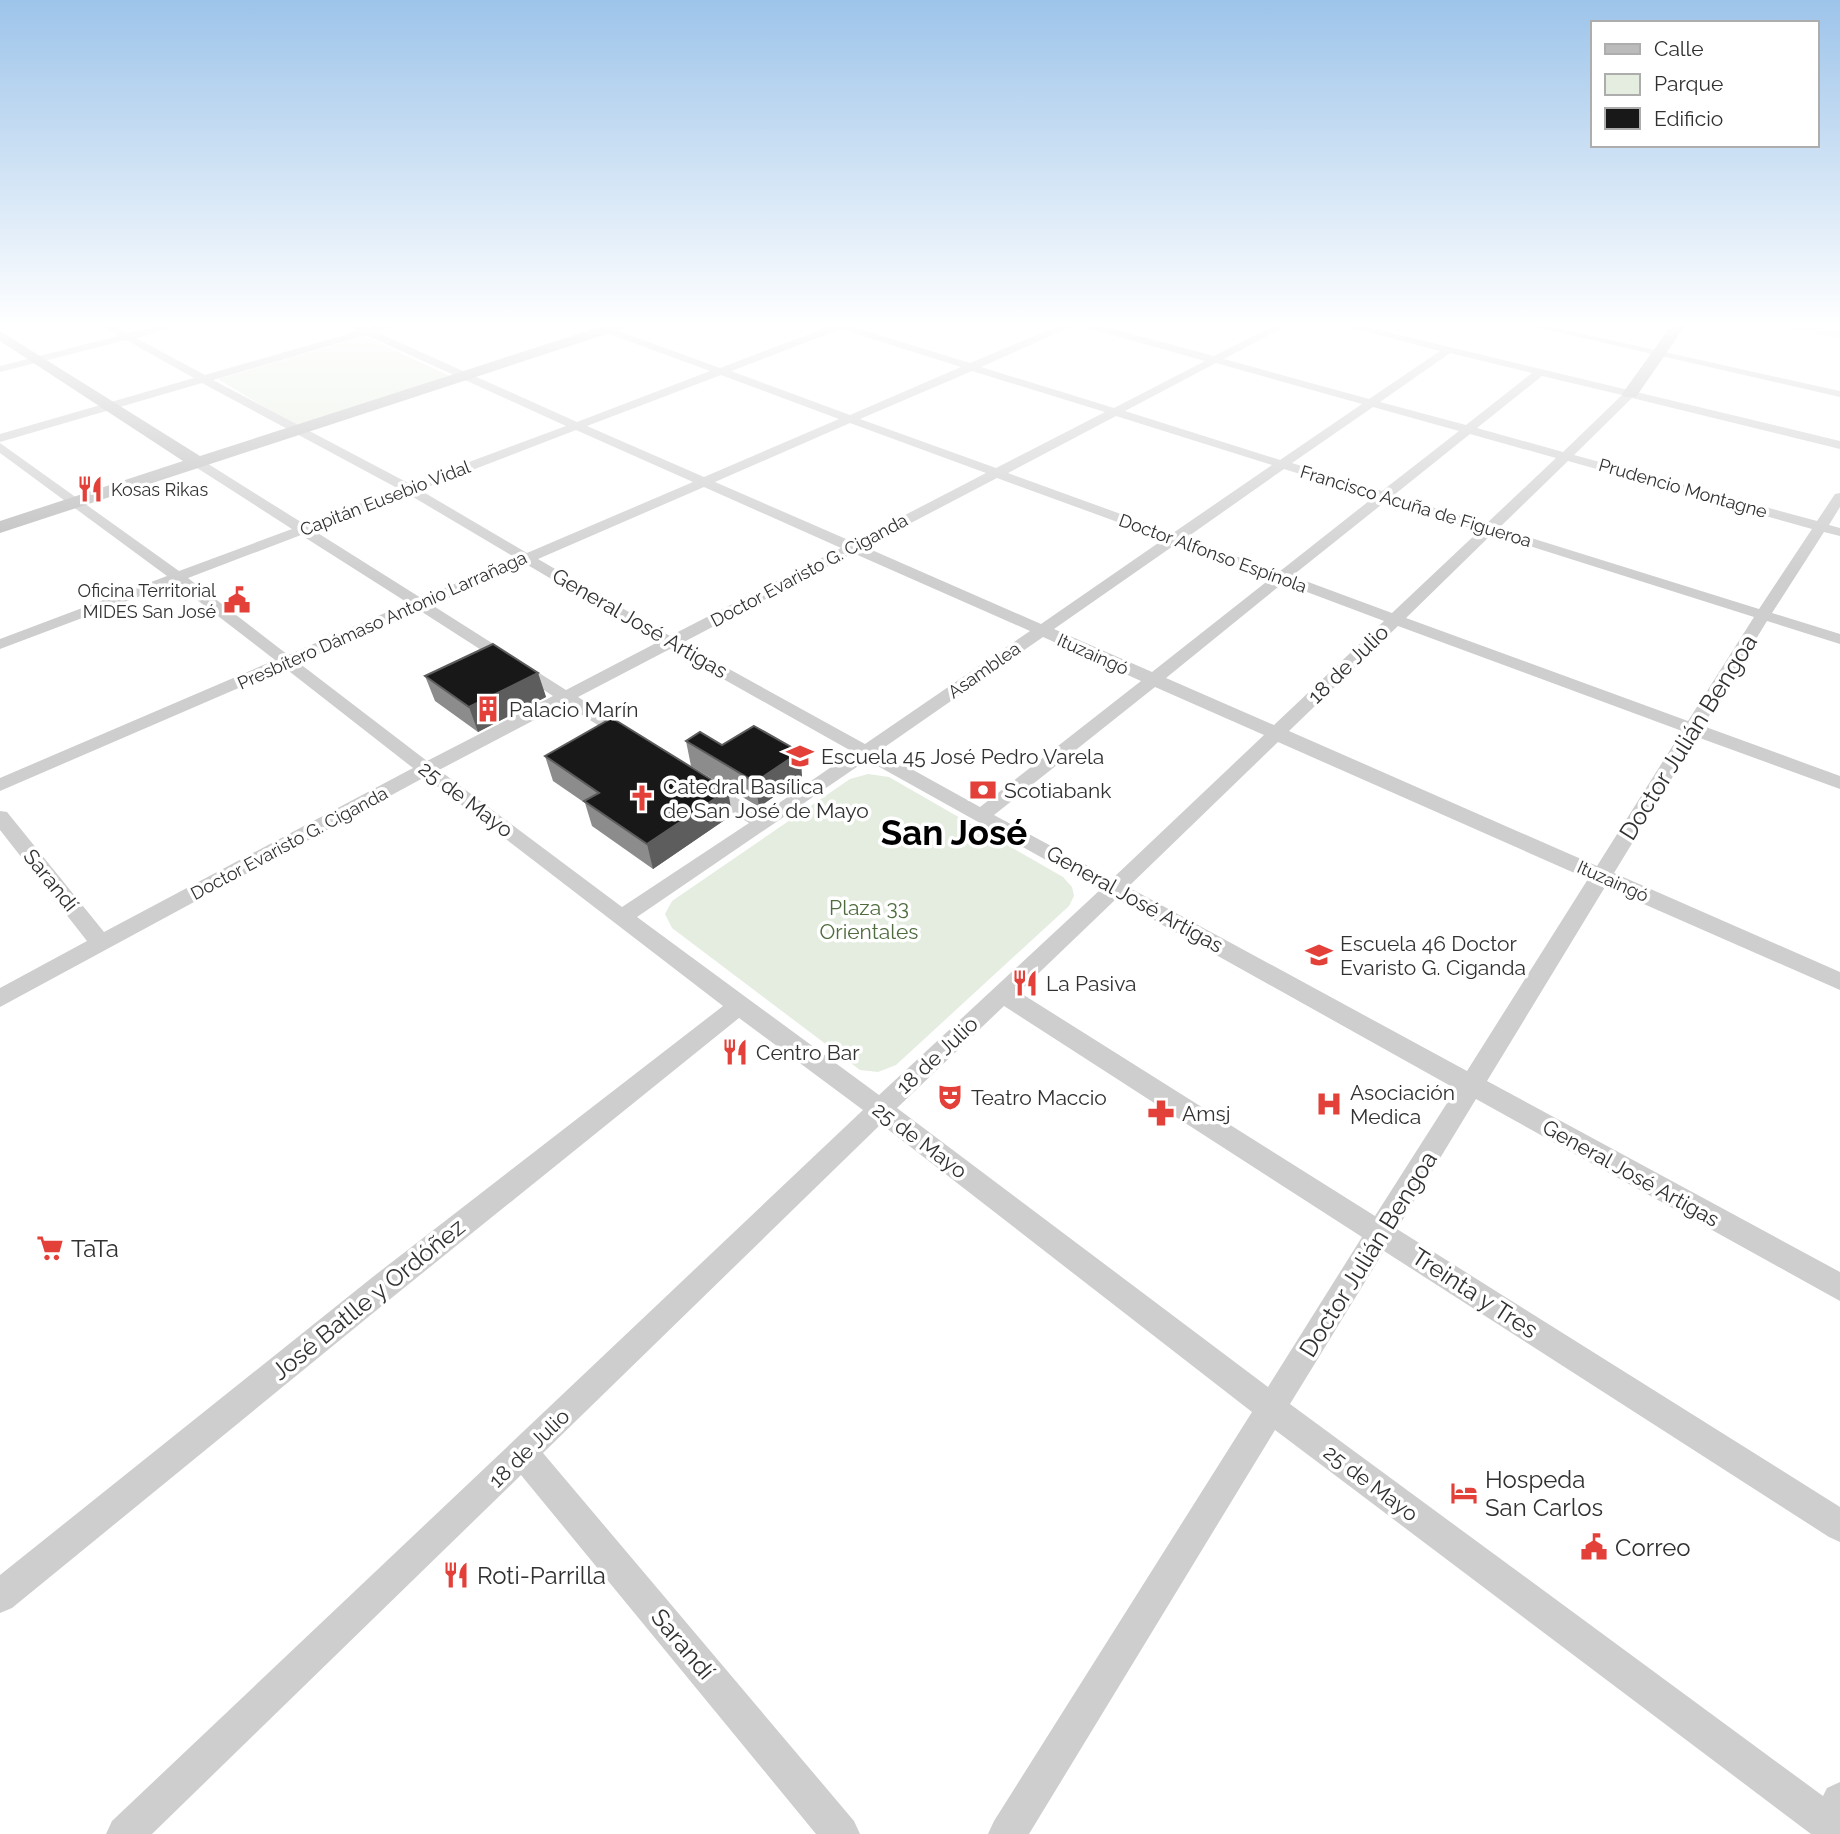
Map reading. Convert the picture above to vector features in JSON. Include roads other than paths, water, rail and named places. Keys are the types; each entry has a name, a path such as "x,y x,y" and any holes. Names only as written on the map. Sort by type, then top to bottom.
{"street":[{"path":"0,438 100,409"},
{"path":"117,409 635,742"},
{"name":"General José Artigas","path":"256,409 409,489 671,643 981,816 1116,887 1840,1287"},
{"path":"0,527 365,409"},
{"name":"Ituzaingó","path":"540,409 1840,981"},
{"name":"Capitán Eusebio Vidal","path":"0,644 622,409"},
{"name":"Doctor Alfonso Espínola","path":"822,409 1840,783"},
{"name":"Presbítero Dámaso Antonio Larrañaga","path":"0,785 526,556 875,409"},
{"name":"Francisco Acuña de Figueroa","path":"1106,409 1840,639"},
{"name":"Doctor Evaristo G. Ciganda","path":"0,998 426,769 1124,409"},
{"name":"Asamblea","path":"622,917 868,751 1363,409"},
{"name":"Prudencio Montagne","path":"1396,409 1840,532"},
{"path":"981,816 1494,409"},
{"name":"18 de Julio","path":"125,1834 524,1454 880,1109 1276,734 1487,528 1615,409"},
{"path":"1690,409 1840,445"},
{"name":"25 de Mayo","path":"0,447 176,576 426,769 880,1109 1272,1409 1837,1824"},
{"name":"Doctor Julián Bengoa","path":"1007,1834 1695,729 1763,615 1840,497"},
{"path":"693,779 763,823"},
{"name":"Sarandí","path":"0,817 101,944"},
{"name":"Treinta y Tres","path":"1002,993 1840,1526"},
{"name":"José Batlle y Ordóñez","path":"0,1597 384,1286 739,1006"},
{"name":"Sarandí","path":"524,1454 841,1834"}],"place":[{"name":"Kosas Rikas","path":"90,489"},
{"name":"Oficina Territorial MIDES San José","path":"237,600"},
{"name":"Palacio Marín","path":"488,709"},
{"name":"Escuela 45 José Pedro Varela","path":"800,756"},
{"name":"Scotiabank","path":"983,790"},
{"name":"Catedral Basílica de San José de Mayo","path":"642,798"},
{"name":"Escuela 46 Doctor Evaristo G. Ciganda","path":"1319,955"},
{"name":"La Pasiva","path":"1025,983"},
{"name":"Centro Bar","path":"735,1052"},
{"name":"Teatro Maccio","path":"950,1097"},
{"name":"Asociación Medica","path":"1329,1104"},
{"name":"Amsj","path":"1161,1113"},
{"name":"TaTa","path":"50,1248"},
{"name":"Hospeda San Carlos","path":"1464,1493"},
{"name":"Correo","path":"1594,1547"},
{"name":"Roti-Parrilla","path":"456,1575"}],"district":[{"name":"San José","path":"954,832"}],"park label":[{"name":"Plaza 33 Orientales","path":"869,919"}]}
